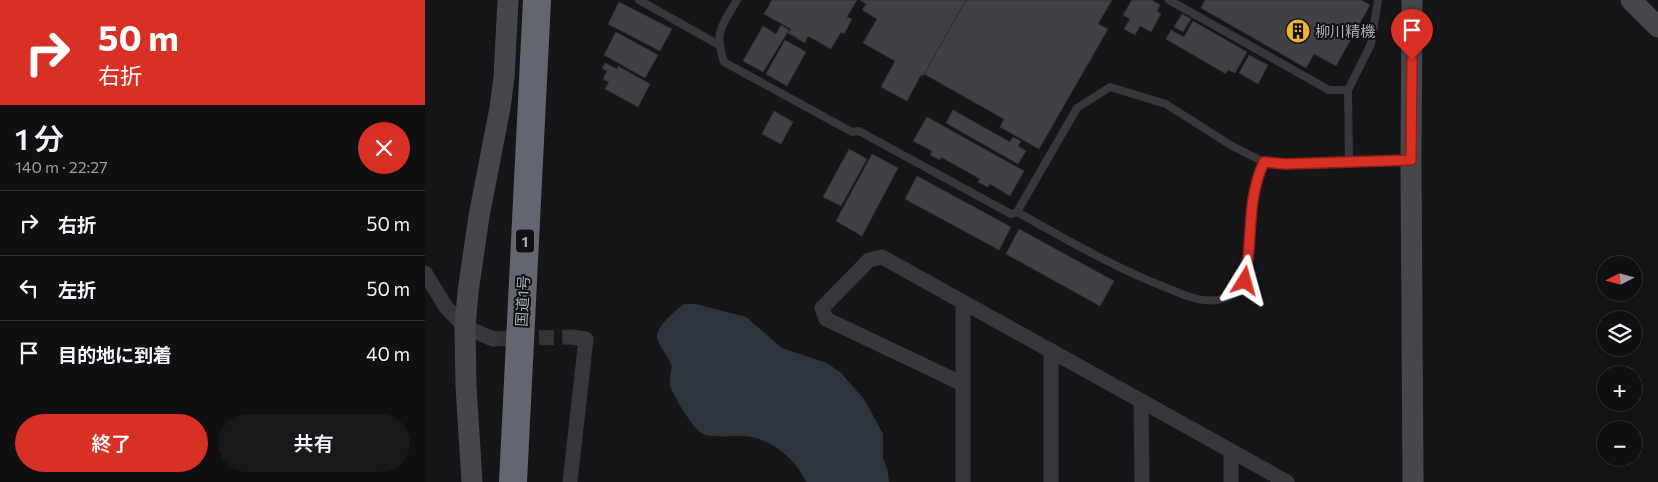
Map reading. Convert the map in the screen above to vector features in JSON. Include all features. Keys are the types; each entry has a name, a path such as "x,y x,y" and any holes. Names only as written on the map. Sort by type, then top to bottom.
{"highway":[{"name":"国道1号","path":"513,482 537,0"}],"street":[{"path":"472,482 466,386 465,327 479,216 500,108 504,77 508,0"},
{"path":"1412,0 1413,482"},
{"path":"1631,0 1658,28"},
{"path":"963,384 826,319 822,308 869,260 882,257 1287,482"},
{"path":"425,273 446,307 465,327 493,339"},
{"path":"963,302 963,482"},
{"path":"570,482 586,338 571,337"},
{"path":"1051,351 1051,482"},
{"path":"1141,401 1142,482"},
{"path":"1231,451 1231,482"}],"lane":[{"path":"639,0 719,45"},
{"path":"737,0 719,33 719,45 724,62 852,132 859,132 1011,214 1017,212 1077,108 1110,87 1166,104 1232,146 1264,162 1285,164 1411,160"},
{"path":"1169,0 1329,90 1348,90"},
{"path":"1349,162 1348,90 1371,44 1378,0"},
{"path":"1017,212 1101,258 1156,284 1202,300 1221,299 1237,293 1245,281 1249,264 1251,210 1259,173 1264,162"}],"shaded area":[{"path":"684,304 696,304 746,317 782,348 827,363 841,373 864,399 883,434 883,458 889,482 806,482 788,456 770,444 750,437 705,435 697,430 679,403 670,385 672,366 657,336 665,321"}],"building":[{"path":"772,0 857,0 847,17 852,19 844,34 841,32 831,49 808,36 805,43 788,33 791,29 764,14"},
{"path":"860,0 966,0 907,101 881,87 895,61 863,43 877,19 862,10 866,4"},
{"path":"966,0 1112,0 1098,24 1108,29 1039,149 1000,127 1004,119 924,74"},
{"path":"1132,0 1152,0 1160,5 1157,11 1161,14 1151,32 1140,26 1135,35 1124,29 1130,19 1123,15"},
{"name":"柳川精機","path":"1205,0 1361,0 1370,5 1336,66 1314,54 1306,68 1201,8"},
{"path":"619,2 672,29 660,51 608,24"},
{"path":"1182,14 1191,19 1183,32 1174,27"},
{"path":"1193,21 1247,52 1235,73 1228,70 1226,74 1166,39 1171,30 1184,37"},
{"path":"781,25 789,30 763,72 743,61 763,26 776,34"},
{"path":"616,32 658,55 645,78 604,55"},
{"path":"785,40 806,52 787,86 766,74"},
{"path":"1249,55 1268,65 1258,84 1239,73"},
{"path":"605,63 617,69 618,66 650,84 638,107 605,89 609,82 603,79 607,71 602,68"},
{"path":"953,110 1010,142 1013,137 1021,141 1018,146 1026,151 1018,164 946,123"},
{"path":"774,111 793,122 781,144 762,134"},
{"path":"927,117 1024,171 1010,196 990,184 988,187 978,182 980,179 941,157 940,160 930,155 932,151 913,141"},
{"path":"849,149 867,159 841,206 823,197"},
{"path":"872,154 898,168 862,236 836,221"},
{"path":"917,176 1011,227 999,250 905,199"},
{"path":"1019,229 1114,281 1100,306 1006,254"}],"tunnel":[{"path":"493,339 571,337"}],"place":[{"name":"柳川精機","path":"1298,31"}],"route":[{"path":"1245,281 1249,264 1253,194 1264,162 1285,164 1411,160 1412,60"}]}
